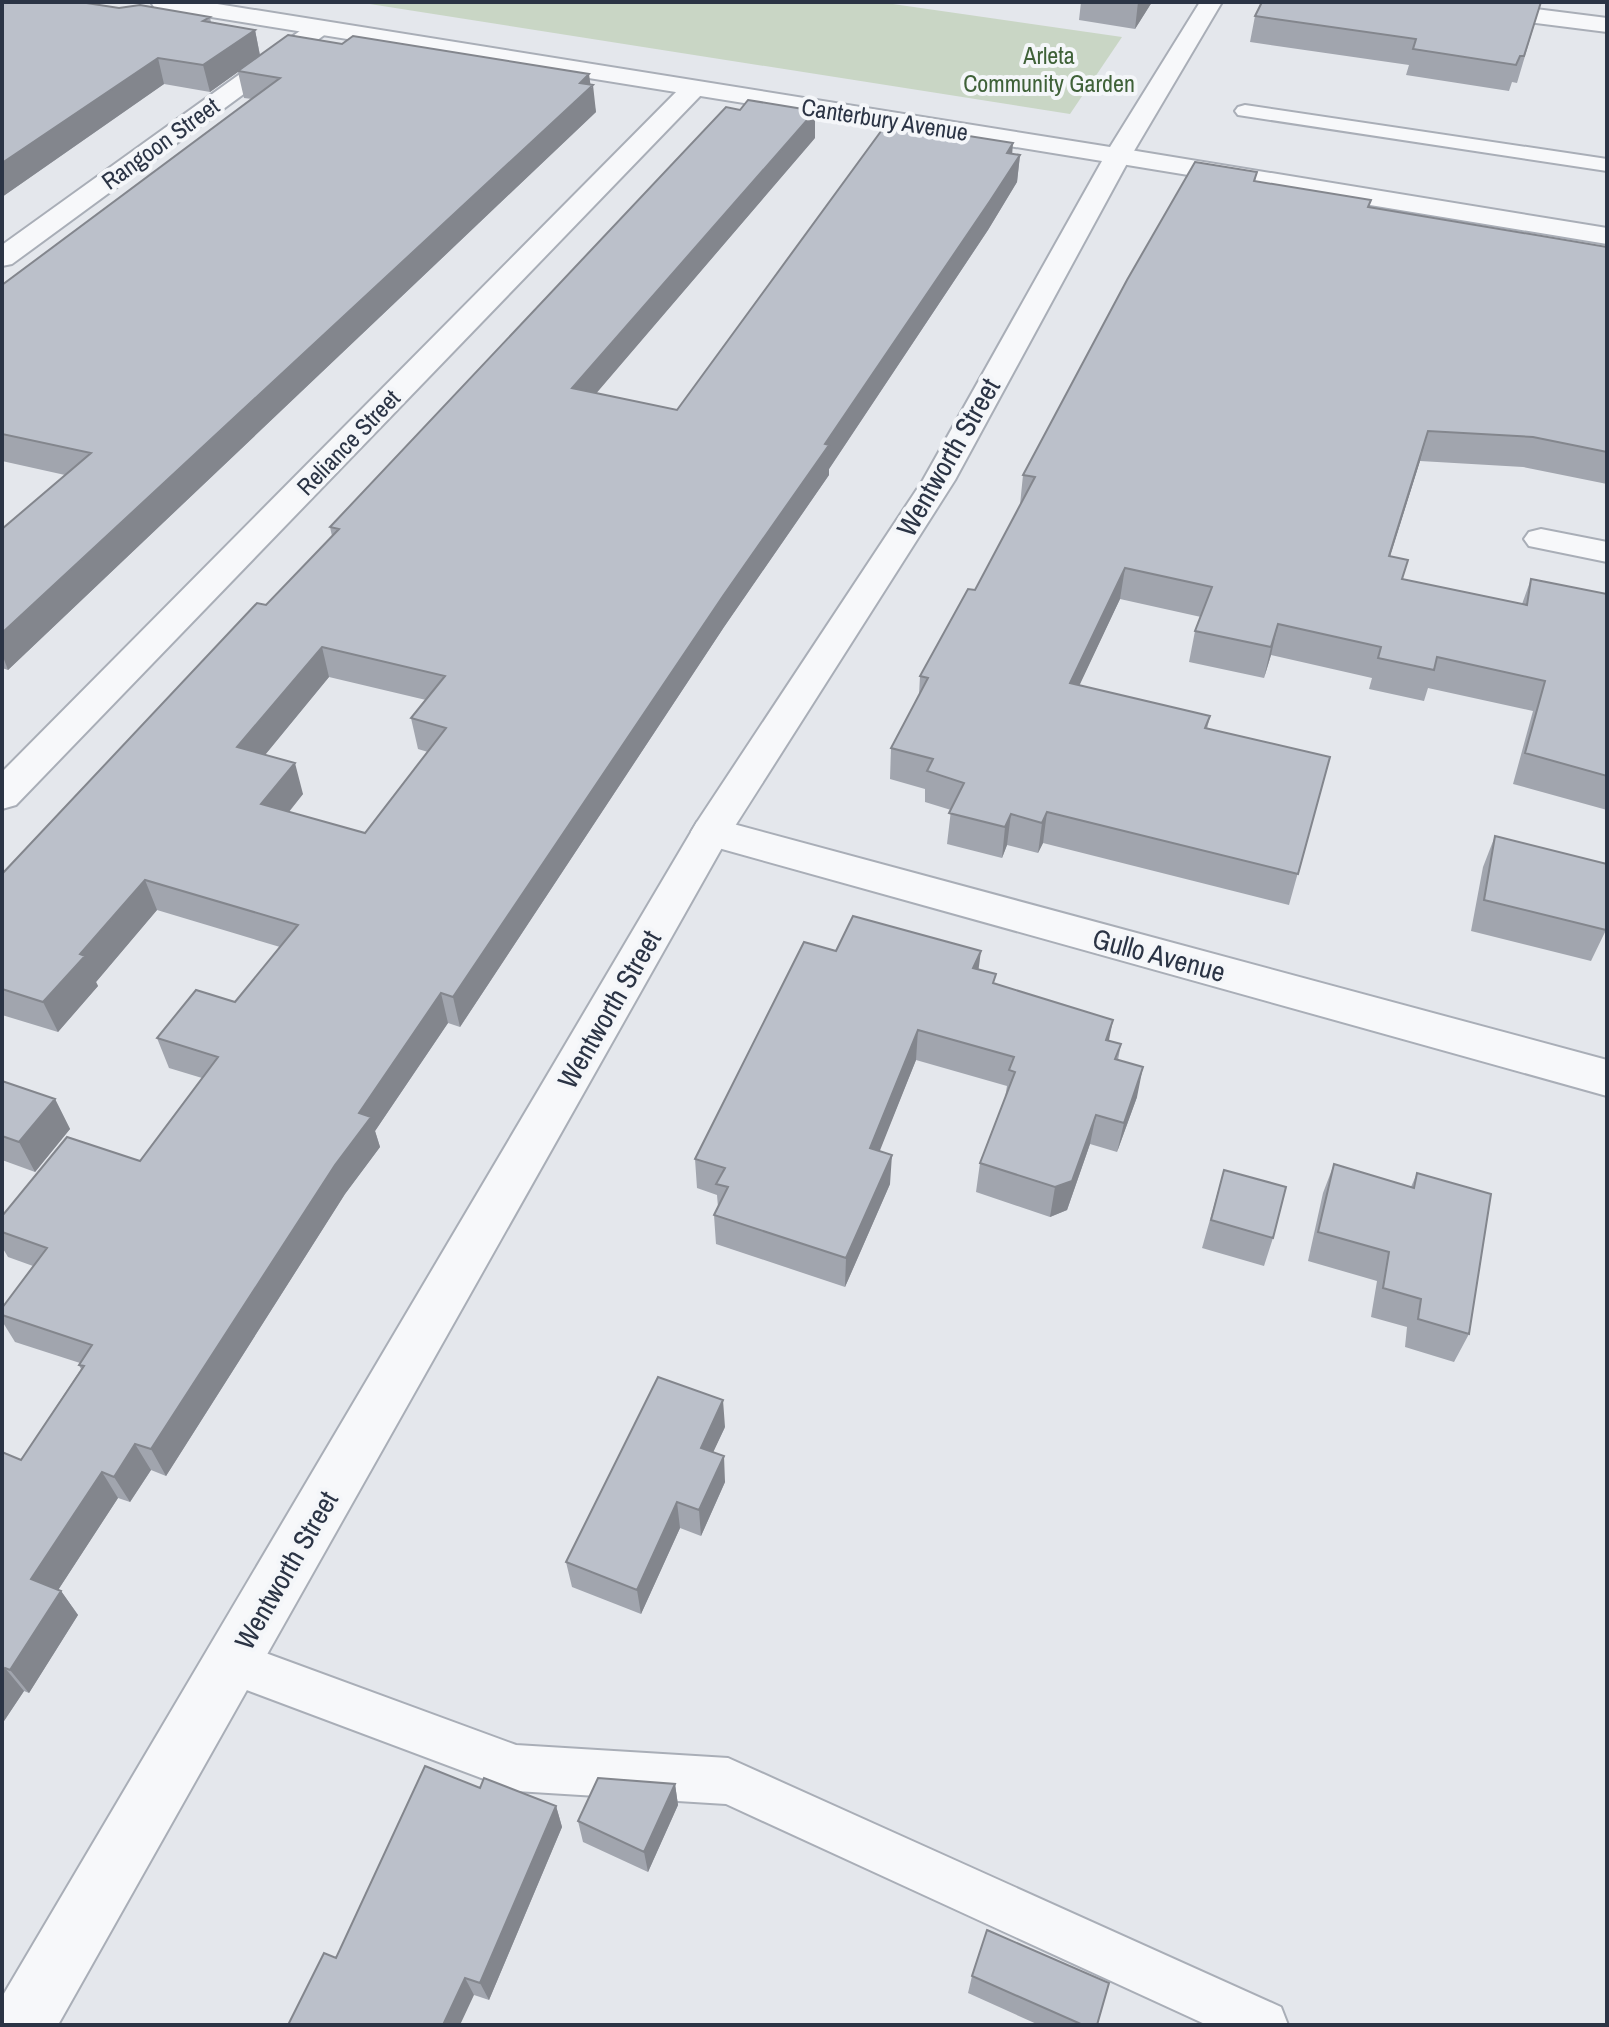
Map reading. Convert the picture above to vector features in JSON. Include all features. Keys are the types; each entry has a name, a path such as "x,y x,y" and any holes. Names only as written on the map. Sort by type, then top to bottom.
{"street":[{"name":"Canterbury Avenue","path":"162,2 1607,236"},
{"name":"Wentworth Street","path":"22,2025 711,832 939,480 1118,156 1211,2"},
{"path":"1426,2 1607,25"},
{"name":"Rangoon Street","path":"2,258 319,28"},
{"name":"Reliance Street","path":"2,796 694,88"},
{"path":"1541,539 1607,552"},
{"name":"Gullo Avenue","path":"711,832 1607,1078"}],"lane":[{"path":"1245,111 1607,165"},
{"path":"233,1663 516,1768 728,1781 1263,2025"}],"green space":[{"name":"Arleta Community Garden","path":"357,2 879,2 1122,37 1070,114"}],"building":[{"path":"2,2 80,2 119,8 140,5 210,17 203,21 255,30 203,65 158,58 2,163"},
{"path":"1262,2 1541,2 1524,56 1520,56 1516,65 1413,49 1416,39 1255,16"},
{"path":"288,35 342,44 353,36 589,74 580,83 593,85 2,633 2,529 91,453 2,434 2,285 280,78 238,71"},
{"path":"748,100 815,111 572,388 677,410 887,123 1013,143 1007,153 1020,155 825,444 829,445 723,596 453,997 441,993 359,1113 371,1117 335,1165 151,1449 135,1444 114,1477 102,1472 31,1579 61,1591 10,1670 5,1668 2,1672 2,1452 21,1460 84,1366 79,1365 92,1345 2,1315 2,1308 47,1248 2,1232 2,1216 67,1137 140,1161 218,1057 157,1038 196,990 235,1002 298,925 145,880 80,954 85,956 43,1002 2,989 2,874 257,603 266,605 339,529 330,527 726,107 740,110","holes":["322,647 445,676 411,718 446,728 365,833 261,804 295,763 237,747"]},
{"path":"1195,162 1257,172 1254,181 1371,200 1368,207 1607,247 1607,452 1533,437 1428,431 1389,556 1408,560 1402,579 1527,605 1531,579 1607,594 1607,776 1525,753 1545,681 1437,657 1434,670 1378,658 1381,647 1278,624 1271,647 1195,631 1212,587 1125,568 1070,683 1210,716 1205,728 1330,757 1298,874 1047,812 1042,823 1011,814 1005,827 949,813 964,783 927,771 933,759 891,748 928,678 920,676 968,589 975,590 1035,477 1023,475 1127,280"},
{"path":"1495,836 1607,864 1606,930 1484,900"},
{"path":"853,916 981,951 973,968 996,974 993,983 1113,1020 1106,1040 1121,1044 1115,1059 1143,1067 1124,1123 1096,1115 1072,1181 1055,1187 980,1163 1015,1072 1009,1070 1014,1057 918,1030 870,1148 892,1155 846,1258 714,1215 728,1187 716,1184 725,1168 695,1159 804,942 836,951"},
{"path":"2,1081 55,1099 19,1142 2,1136"},
{"path":"1334,1164 1414,1188 1417,1173 1491,1194 1469,1334 1418,1319 1421,1299 1383,1288 1389,1252 1318,1232"},
{"path":"1224,1170 1286,1187 1273,1238 1211,1220"},
{"path":"658,1377 723,1400 701,1448 724,1456 699,1510 677,1502 637,1590 566,1562"},
{"path":"425,1766 480,1788 484,1778 556,1806 480,1983 465,1978 443,2025 288,2025 324,1953 336,1958"},
{"path":"598,1778 675,1784 644,1852 578,1821"},
{"path":"987,1930 1109,1983 1097,2025 1083,2025 972,1976"}]}
